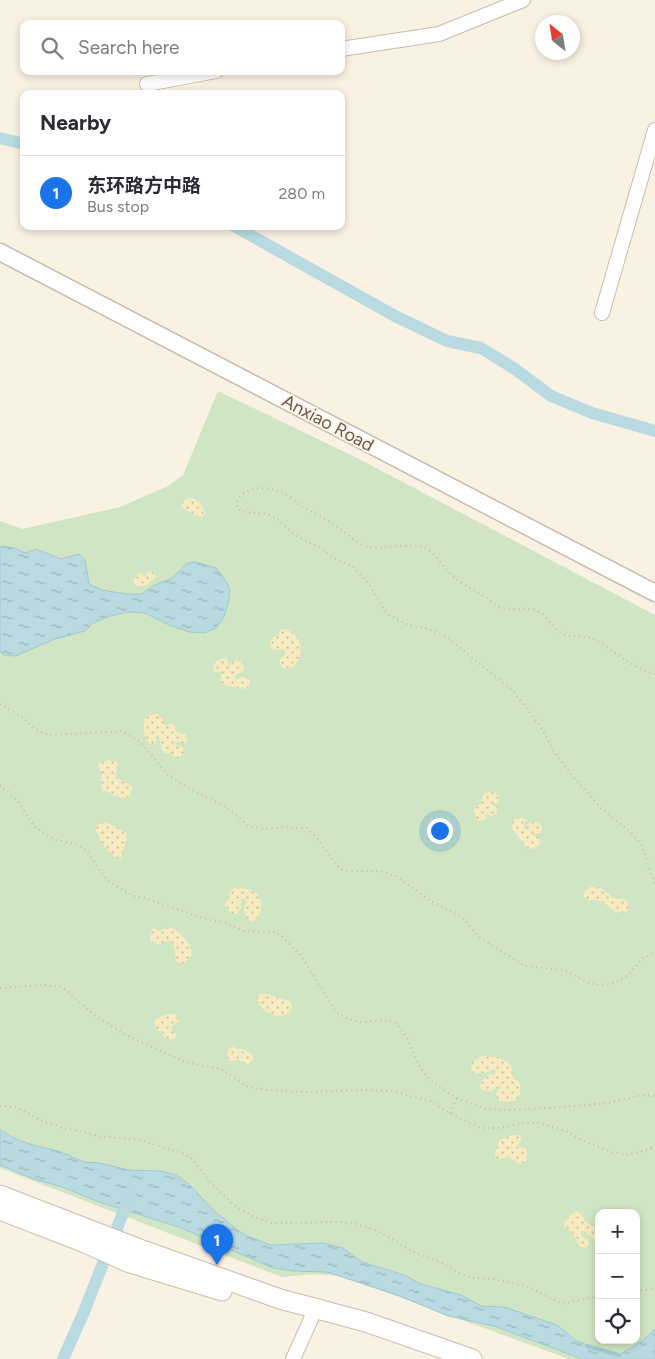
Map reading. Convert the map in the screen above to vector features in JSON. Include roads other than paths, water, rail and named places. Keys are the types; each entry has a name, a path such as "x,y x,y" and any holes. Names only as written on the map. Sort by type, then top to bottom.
{"main road":[{"path":"0,1195 133,1255 311,1318 442,1359"},
{"path":"0,1210 88,1236"},
{"path":"133,1255 280,1299 366,1322 472,1359"}],"street":[{"path":"345,48 439,34 523,0"},
{"path":"147,84 195,75"},
{"path":"602,313 655,130"},
{"name":"Anxiao Road","path":"0,252 655,593"},
{"path":"293,1359 311,1318"}],"water":[{"path":"3,546 25,553 36,549 61,559 79,554 85,560 89,584 102,590 126,594 141,594 155,585 172,578 188,563 196,562 216,568 230,589 229,600 224,617 216,628 205,633 189,632 169,625 145,613 129,612 110,616 93,623 85,631 55,639 15,656 4,655 0,652 0,547"},
{"path":"0,1130 18,1140 58,1151 84,1162 100,1163 128,1170 160,1171 176,1175 189,1184 214,1211 243,1234 270,1245 323,1243 343,1248 362,1262 404,1275 421,1284 461,1295 481,1306 504,1307 557,1325 575,1340 608,1354 620,1354 640,1344 655,1329 655,1359 582,1359 494,1326 448,1316 400,1296 327,1272 273,1268 179,1227 99,1202 0,1165"}],"waterway":[{"path":"0,138 20,143"},
{"path":"241,230 395,316 447,341 481,348 515,369 551,396 592,413 655,431"},
{"path":"63,1359 130,1195"},
{"path":"587,1346 619,1355"}],"place":[{"name":"东环路方中路","path":"217,1265"}]}
